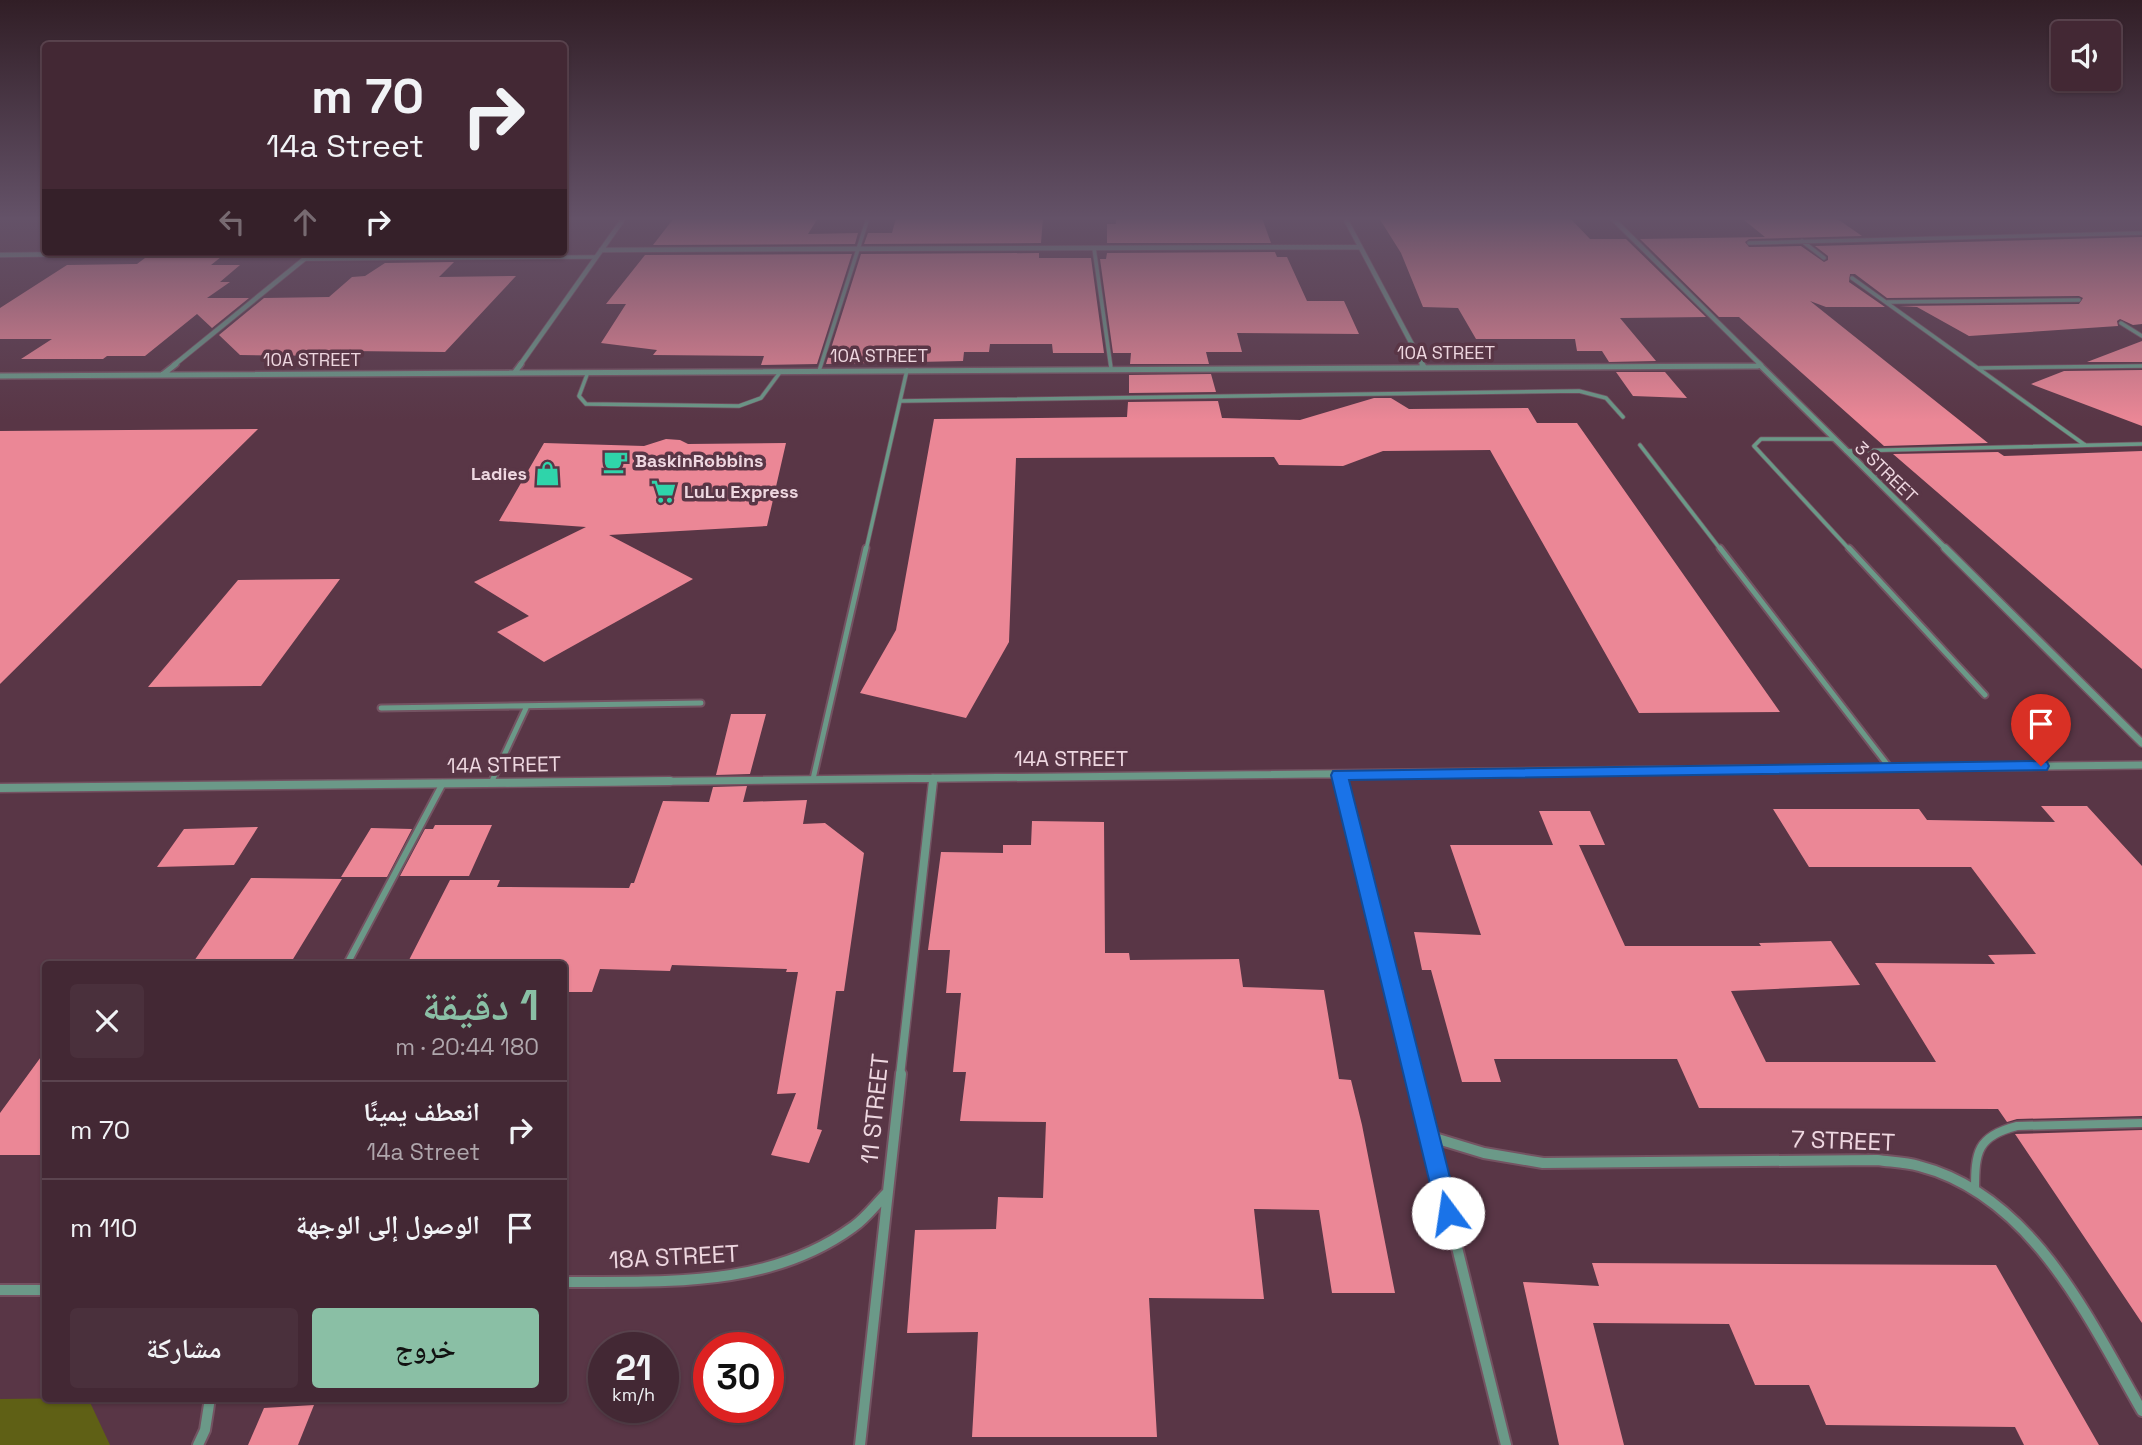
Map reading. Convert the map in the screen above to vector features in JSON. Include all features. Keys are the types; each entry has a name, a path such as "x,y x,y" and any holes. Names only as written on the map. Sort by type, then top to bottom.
{"street":[{"path":"162,375 271,285"},
{"path":"515,372 576,285"},
{"path":"1380,285 1424,367"},
{"name":"3 STREET","path":"1679,285 2142,743"},
{"name":"10A STREET","path":"0,376 1758,366"},
{"name":"14A STREET","path":"0,788 2142,765"},
{"path":"1339,775 1506,1445"},
{"name":"11 STREET","path":"860,1445 933,778"},
{"name":"7 STREET","path":"1428,1136 1504,1159 1543,1163 1877,1160 1925,1167 1975,1190 2021,1226 2058,1270 2142,1411"},
{"name":"18A STREET","path":"567,1282 712,1279 762,1273 811,1254 832,1241 853,1227 887,1193"},
{"path":"0,1290 42,1290"},
{"path":"198,1445 205,1430 209,1402"}],"lane":[{"path":"819,371 846,285"},
{"path":"1099,285 1111,368"},
{"path":"1863,285 2084,445"},
{"path":"1887,302 2079,300"},
{"path":"2121,323 2142,336"},
{"path":"1978,368 2142,366"},
{"path":"813,779 907,370"},
{"path":"588,372 579,396 586,404 739,405 761,398 781,371"},
{"path":"900,401 1579,391 1606,398 1623,417"},
{"path":"1833,439 1761,439 1754,446 1985,695"},
{"path":"1846,451 2142,444"},
{"path":"1640,445 1889,768"},
{"path":"381,708 701,703"},
{"path":"491,783 527,706"},
{"path":"349,961 443,783"},
{"path":"1975,1190 1975,1160 1979,1148 1987,1137 2000,1129 2017,1126 2142,1123"}],"shaded area":[{"path":"0,1399 90,1402 110,1445 0,1445"}],"building":[{"path":"35,285 225,285 207,298 249,298 212,328 197,314 145,356 107,356 103,359 21,359 52,339 0,339 0,308"},
{"path":"342,285 507,285 445,352 349,351 343,356 240,355 219,335 264,298 329,297"},
{"path":"621,285 842,285 817,364 761,365 764,356 653,355 657,350 601,343 626,304 606,304"},
{"path":"851,285 1095,285 1104,353 1053,353 1052,344 990,344 989,352 964,352 963,361 826,364"},
{"path":"1104,285 1300,285 1307,301 1344,301 1359,334 1237,333 1242,352 1206,352 1209,364 1130,364 1131,353 1113,353"},
{"path":"1414,285 1674,285 1706,317 1620,318 1656,361 1609,362 1602,351 1577,351 1575,339 1476,339 1458,308 1423,307"},
{"path":"1687,285 1854,285 1885,307 1826,307 1810,301 1988,443 1884,446 1739,317 1719,317"},
{"path":"1870,285 2142,285 2142,324 2133,325 2120,319 2117,321 2118,326 1969,336 1917,307 1899,306 2079,304 2083,298 1887,298"},
{"path":"2142,341 2142,362 2087,362"},
{"path":"2142,370 2142,426 2031,384 2064,371"},
{"path":"1616,372 1665,372 1687,398 1633,396"},
{"path":"1211,374 1216,392 1129,393 1129,375"},
{"path":"1374,398 1391,398 1409,409 1528,408 1537,423 1577,423 1780,712 1639,713 1490,450 1383,451 1343,466 1279,465 1274,457 1016,458 1009,642 966,718 860,693 896,630 934,419 1127,417 1128,402 1218,401 1222,418 1300,420"},
{"path":"258,429 0,684 0,431"},
{"path":"666,439 680,440 688,444 786,443 767,526 609,535 693,579 544,662 497,632 529,616 474,582 586,527 499,521 544,443 644,446"},
{"path":"2142,451 2142,669 1893,454 1998,452 2004,456"},
{"path":"340,579 261,686 148,687 238,580"},
{"path":"731,714 766,714 750,774 716,775"},
{"path":"747,786 743,802 807,800 803,824 825,823 864,853 844,991 836,991 817,1129 822,1130 809,1163 771,1155 796,1093 777,1094 798,972 786,972 787,969 672,965 670,971 600,969 592,992 567,992 567,961 409,961 450,880 500,880 497,887 629,888 631,883 634,883 663,801 709,802 713,787"},
{"path":"2041,806 2087,806 2142,866 2142,1116 2017,1119 2007,1122 1998,1109 1699,1108 1677,1059 1494,1059 1501,1082 1462,1082 1431,970 1422,970 1414,932 1481,935 1450,845 1553,845 1539,811 1590,811 1605,845 1579,845 1625,946 1761,946 1759,943 1831,941 1860,985 1731,991 1766,1062 1936,1062 1875,963 1995,964 1988,955 2036,954 1971,867 1809,867 1773,809 1919,809 1927,820 2055,822"},
{"path":"1032,821 1104,822 1105,953 1129,953 1130,960 1239,959 1243,987 1324,990 1339,1079 1351,1080 1362,1125 1395,1293 1332,1293 1319,1210 1254,1209 1264,1299 1149,1298 1157,1437 972,1437 978,1332 907,1333 915,1230 996,1229 998,1197 1043,1198 1046,1122 960,1121 966,1072 953,1072 961,993 946,993 950,950 928,950 941,852 1003,853 1003,845 1031,845"},
{"path":"435,825 492,825 469,876 400,876 425,829 433,829"},
{"path":"258,827 234,865 157,867 184,829"},
{"path":"371,828 412,829 387,877 341,877"},
{"path":"251,878 342,879 292,961 194,961"},
{"path":"42,1055 42,1155 0,1155 0,1113"},
{"path":"2142,1130 2142,1323 2015,1134"},
{"path":"1592,1263 1996,1265 2099,1445 2024,1445 2015,1427 1826,1425 1809,1385 1755,1385 1729,1324 1593,1323 1624,1445 1559,1445 1523,1282 1599,1286"},
{"path":"314,1405 298,1445 248,1445 264,1408"}],"place":[{"name":"BaskinRobbins","path":"615,461"},
{"name":"Ladies","path":"547,474"},
{"name":"LuLu Express","path":"664,492"}],"route":[{"path":"1448,1213 1339,775 2041,766"}]}
